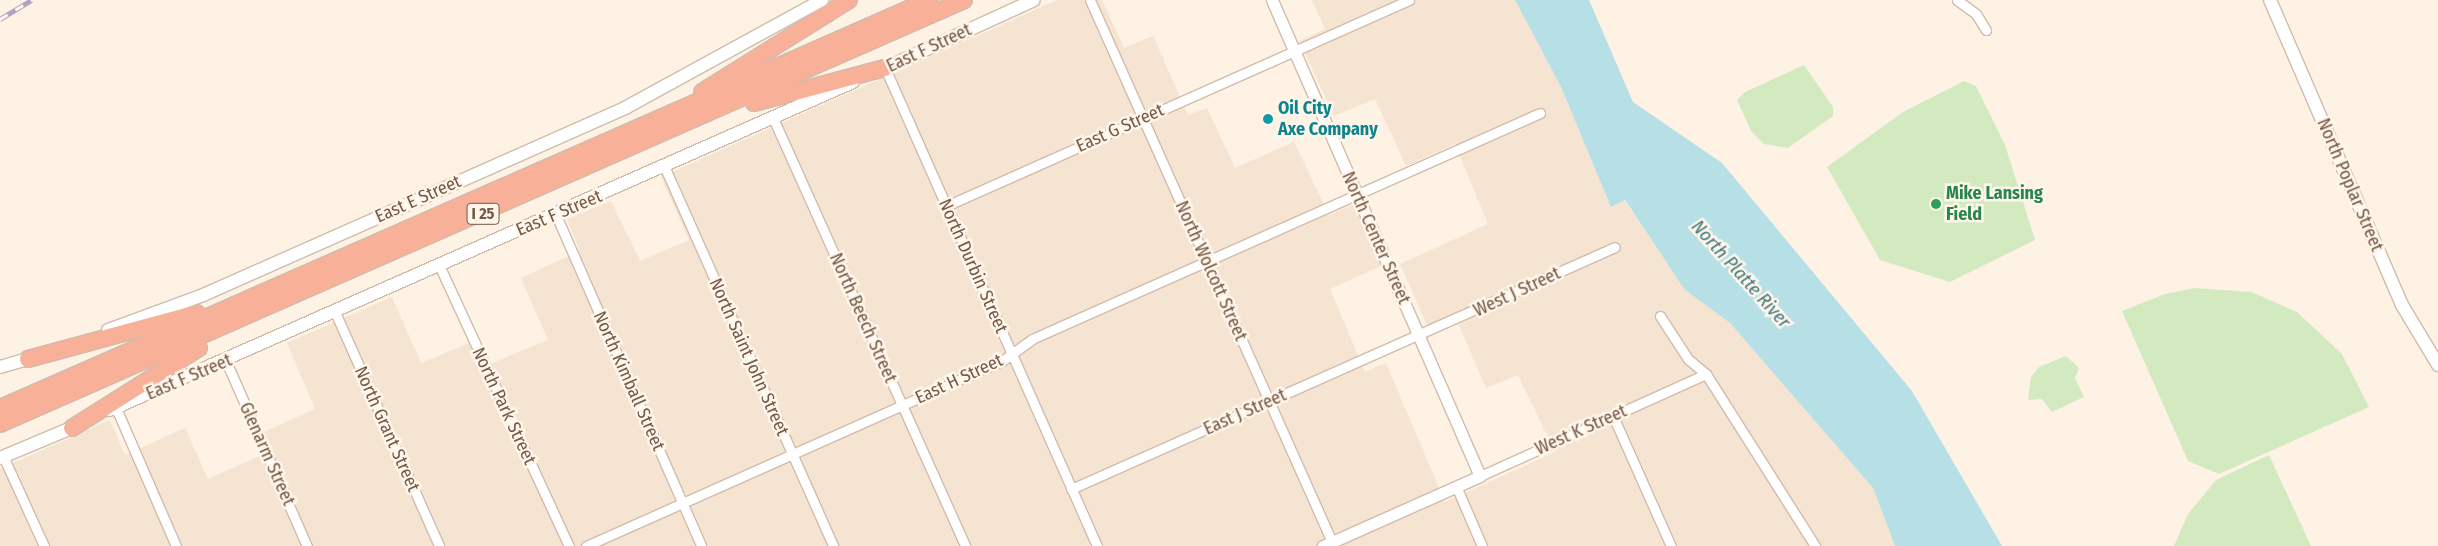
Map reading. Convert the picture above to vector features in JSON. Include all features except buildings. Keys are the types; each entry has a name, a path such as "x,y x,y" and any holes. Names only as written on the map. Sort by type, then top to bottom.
{"highway":[{"path":"657,130 848,0"},
{"name":"I 25","path":"657,130 930,0"},
{"name":"I 25","path":"0,424 307,283 657,130 964,0"},
{"path":"657,130 774,96 885,68"},
{"path":"28,359 307,283"},
{"path":"72,428 174,362 307,283"},
{"name":"I 25","path":"0,408 307,283"}],"main road":[{"name":"East E Street","path":"0,367 28,359 203,295 625,108 822,0"},
{"name":"East F Street","path":"2,457 226,361 665,168 1034,0"},
{"name":"North Poplar Street","path":"2270,0 2402,305 2438,365"}],"street":[{"name":"North Wolcott Street","path":"1090,0 1270,402 1328,544"},
{"name":"North Center Street","path":"1272,0 1480,476"},
{"name":"East G Street","path":"946,206 1409,0"},
{"path":"1957,0 1976,14 1986,30"},
{"name":"North Durbin Street","path":"885,68 1097,546"},
{"name":"East H Street","path":"586,546 792,455 1012,354 1032,339 1358,196 1540,112"},
{"name":"North Beech Street","path":"772,118 965,546"},
{"name":"North Saint John Street","path":"665,168 833,546"},
{"name":"North Kimball Street","path":"556,215 702,546"},
{"name":"West J Street","path":"1419,336 1615,247"},
{"name":"North Park Street","path":"439,266 569,546"},
{"name":"North Grant Street","path":"335,312 438,546"},
{"path":"1660,316 1688,359 1706,374 1815,546"},
{"name":"East J Street","path":"1071,488 1419,336"},
{"name":"Glenarm Street","path":"226,361 307,546"},
{"name":"West K Street","path":"1328,544 1706,374"},
{"path":"116,408 176,546"},
{"path":"1613,416 1671,546"},
{"path":"2,457 44,546"},
{"path":"1456,486 1482,546"}],"shaded area":[{"path":"1057,0 1102,0 1124,48 1153,36 1188,115 1207,108 1235,168 1294,142 1329,215 1355,204 1383,265 1330,289 1365,372 1386,363 1445,502 1555,452 1518,375 1486,388 1454,314 1427,325 1400,264 1488,224 1455,144 1406,166 1375,99 1334,116 1299,41 1325,29 1312,0 1515,0 1561,87 1611,207 1624,200 1684,289 1730,323 1873,488 1895,546 0,546 0,469 110,420 125,455 185,428 208,479 271,451 264,432 315,409 287,343 392,297 421,363 469,343 480,368 548,340 521,278 580,251 567,219 611,201 640,261 689,240 661,177"}],"green space":[{"path":"1804,65 1833,107 1833,116 1788,148 1764,144 1751,131 1737,100 1745,92"},
{"name":"Mike Lansing Field","path":"1964,81 1976,86 2005,145 2035,240 1950,282 1880,260 1827,167 1903,112"},
{"path":"2196,288 2251,292 2297,312 2342,354 2369,407 2219,474 2188,461 2122,311 2165,294"},
{"path":"2066,356 2079,368 2075,378 2084,397 2052,412 2042,399 2028,400 2031,377 2039,367"},
{"path":"2269,455 2311,546 2174,546 2188,514 2216,480"}],"water":[{"name":"North Platte River","path":"1515,0 1589,0 1633,102 1722,163 1912,391 2002,546 1895,546 1873,488 1730,323 1684,289 1625,200 1611,207 1561,87"}],"railway":[{"path":"0,19 32,0"}],"place":[{"name":"Oil City Axe Company","path":"1268,119"},
{"name":"Mike Lansing Field","path":"1936,204"}]}
